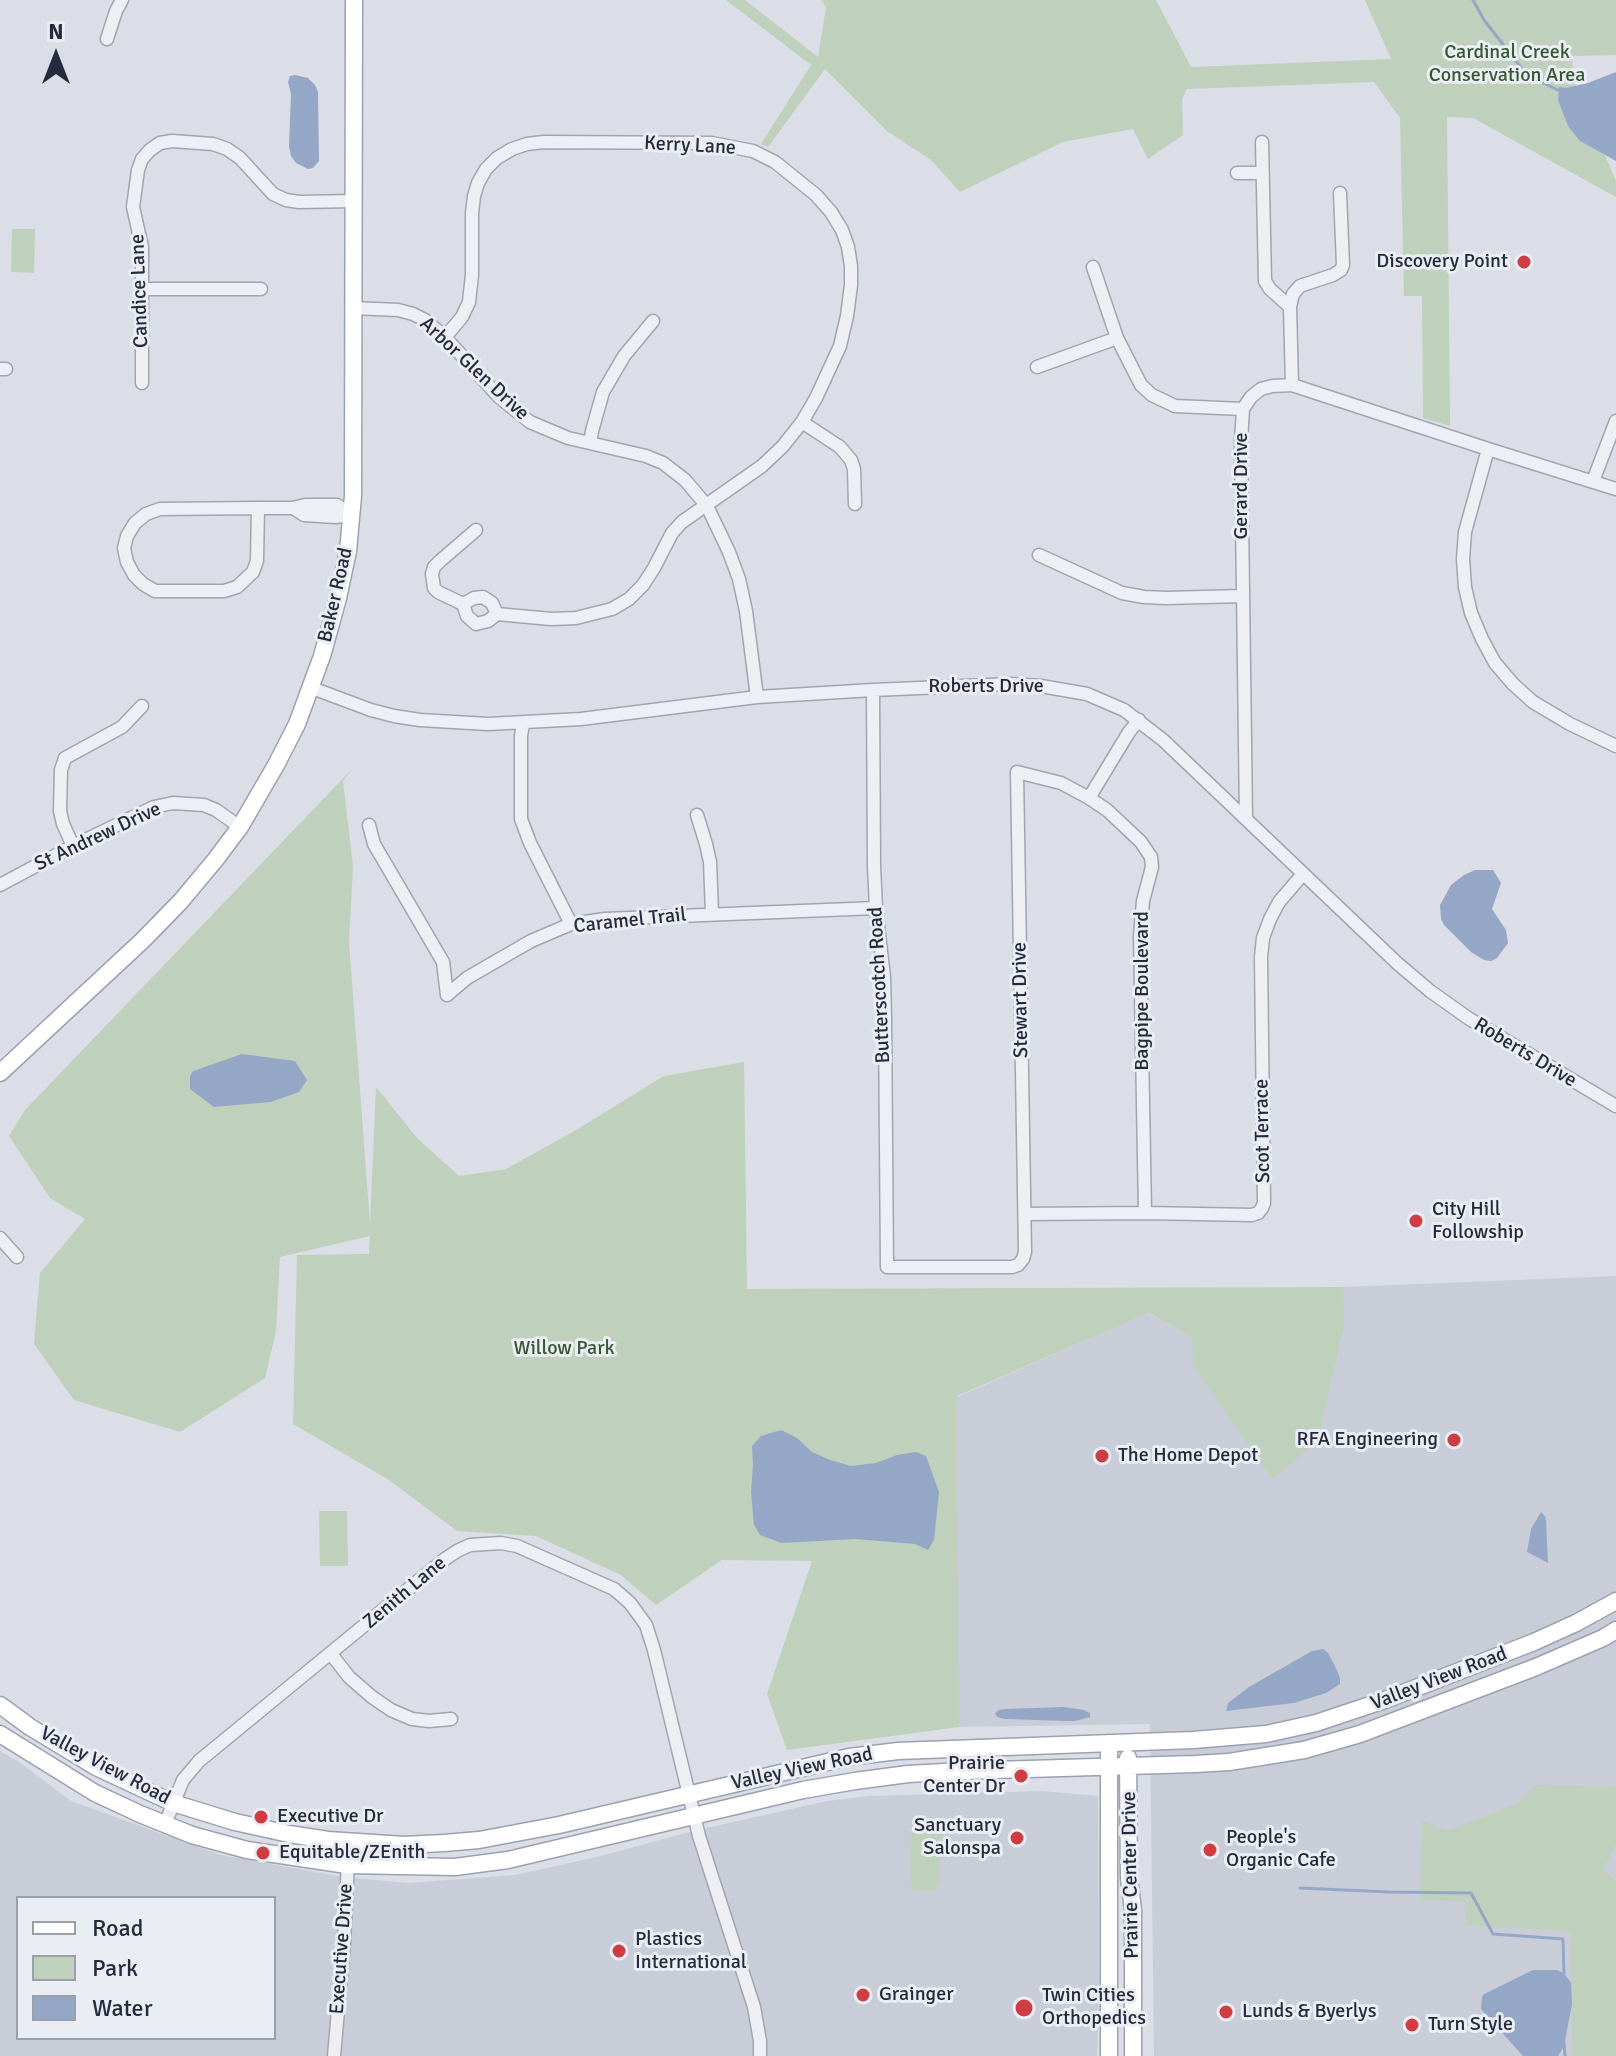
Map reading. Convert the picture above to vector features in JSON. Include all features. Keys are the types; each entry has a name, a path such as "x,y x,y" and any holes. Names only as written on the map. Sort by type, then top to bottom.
{"main road":[{"name":"Baker Road","path":"0,1073 143,940 216,859 240,827 276,765 312,688 338,598 348,551 351,515 354,454 354,0"},
{"name":"Valley View Road","path":"0,1705 96,1767 173,1803 289,1834 404,1845 479,1840 559,1825 849,1757 886,1752 1193,1740 1254,1735 1316,1723 1385,1700 1534,1642 1616,1601"},
{"name":"Valley View Road","path":"0,1734 95,1793 192,1835 247,1850 347,1865 455,1867 508,1860 803,1790 881,1777 962,1771 1229,1762 1280,1755 1327,1745 1536,1667 1616,1630"},
{"name":"Prairie Center Drive","path":"1109,1743 1109,2056"},
{"name":"Prairie Center Drive","path":"1127,1743 1129,1878 1133,1910 1133,2056"}],"street":[{"path":"107,39 122,0"},
{"path":"136,143 146,154 160,143 172,141 213,144 240,158 273,194 286,200 354,201"},
{"path":"1262,142 1265,281 1290,307"},
{"name":"Kerry Lane","path":"445,337 462,317 469,302 474,196 478,183 497,158 527,144 712,143 755,151 775,162 816,195 831,212 848,247 851,285 840,346 802,422 762,466 682,522 672,533 643,585 629,599 612,609 563,620 497,614 488,621 476,624 467,616 463,604 434,588 432,574 434,567 476,530"},
{"name":"Candice Lane","path":"142,383 142,247 133,207 138,170 146,154"},
{"path":"1237,173 1263,173"},
{"path":"1340,193 1341,270 1300,286 1293,294 1290,307 1292,385 1616,489"},
{"path":"1093,267 1117,338 1141,385 1175,406 1243,409"},
{"path":"142,289 261,289"},
{"name":"Arbor Glen Drive","path":"353,308 398,310 425,320 445,337 499,397 530,422 568,438 646,456 685,480 707,506 739,579 757,697"},
{"path":"590,443 603,392 624,356 653,321"},
{"path":"1037,367 1117,338"},
{"name":"Gerard Drive","path":"1246,818 1243,409 1261,389 1292,385"},
{"path":"1593,481 1616,421"},
{"path":"802,422 840,447 851,460 855,504"},
{"path":"1488,449 1465,532 1463,559 1471,613 1482,639 1495,663 1533,702 1616,746"},
{"path":"258,508 257,561 253,572 237,587 224,591 155,591 134,575 127,562 124,548 135,523 146,514 160,509 337,505 351,515"},
{"path":"1039,555 1122,593 1166,598 1242,596"},
{"name":"Kerry Lane","path":"463,604 483,597 492,603 497,614"},
{"name":"Roberts Drive","path":"312,688 371,710 407,718 488,724 581,719 757,697 873,690 1011,684 1087,694 1139,720 1397,963 1455,1009 1616,1106"},
{"name":"Butterscotch Road","path":"873,690 876,908 884,977 887,1267"},
{"path":"73,846 60,811 61,770 65,758 122,727 142,706"},
{"path":"1089,798 1139,720"},
{"path":"523,724 521,819 571,924"},
{"name":"Stewart Drive","path":"887,1267 1012,1267 1023,1259 1025,1214 1017,772 1061,783 1089,798"},
{"name":"Bagpipe Boulevard","path":"1089,798 1143,843 1151,857 1140,936 1145,1213"},
{"name":"St Andrew Drive","path":"0,885 154,807 173,803 204,805 240,827"},
{"path":"697,815 710,862 712,913"},
{"name":"Caramel Trail","path":"369,825 374,844 443,962 447,995 467,978 517,949 571,924 712,913 876,908"},
{"name":"Scot Terrace","path":"1025,1214 1258,1213 1264,1203 1263,938 1279,902 1303,874"},
{"path":"0,1238 17,1257"},
{"name":"Zenith Lane","path":"165,1824 183,1780 199,1761 457,1551 485,1543 517,1546 614,1589 630,1603 646,1625 688,1793 754,2007 760,2056"},
{"path":"331,1654 349,1677 391,1710 412,1719 451,1719"},
{"name":"Executive Drive","path":"334,2056 349,1842"}],"shaded area":[{"path":"1616,1276 1616,2056 1154,2056 1150,1724 958,1727 957,1397 1147,1313 1192,1337 1340,1346 1343,1287"},
{"path":"0,1751 71,1801 221,1855 343,1877 408,1883 515,1875 827,1801 869,1796 1043,1791 1098,1796 1097,2056 0,2056"}],"green space":[{"name":"Cardinal Creek Conservation Area","path":"726,0 745,0 818,57 826,8 822,0 1156,0 1191,67 1391,59 1365,0 1616,0 1616,55 1572,56 1573,80 1616,181 1616,197 1473,118 1447,117 1450,426 1423,418 1422,296 1404,296 1400,118 1374,82 1187,89 1182,99 1183,135 1148,159 1133,129 1063,142 960,192 931,160 887,131 825,69 768,147 761,144 811,65"},
{"path":"12,229 35,229 34,273 11,272"},
{"name":"Willow Park","path":"353,768 343,781 353,866 349,942 370,1224 376,1087 417,1138 459,1176 506,1169 664,1076 744,1062 747,1289 1343,1287 1344,1326 1317,1442 1272,1479 1193,1365 1192,1337 1148,1313 957,1396 959,1727 787,1750 767,1694 812,1561 722,1560 656,1605 621,1575 536,1536 457,1531 389,1480 293,1424 297,1255 369,1254 370,1236 280,1257 276,1331 265,1378 180,1432 74,1400 34,1344 40,1273 85,1219 50,1198 9,1136 25,1110"},
{"path":"319,1511 347,1511 348,1566 320,1566"},
{"path":"1536,1785 1616,1787 1616,1844 1603,1870 1616,1881 1616,2056 1572,2056 1570,1931 1466,1925 1465,1901 1420,1900 1422,1821 1446,1830 1452,1829 1519,1803"},
{"path":"920,1826 942,1832 939,1882 934,1891 912,1890 911,1831"}],"water":[{"path":"1616,72 1616,161 1580,141 1568,126 1558,100 1559,87 1588,83"},
{"path":"290,76 308,78 318,92 319,161 308,169 296,163 289,146 291,94 288,82"},
{"path":"1475,870 1493,870 1501,883 1492,909 1506,930 1508,943 1491,961 1471,952 1441,919 1440,905 1451,885"},
{"path":"242,1054 295,1061 307,1080 299,1092 271,1102 214,1107 190,1089 193,1071"},
{"path":"781,1430 797,1438 812,1452 851,1466 916,1452 926,1456 939,1492 934,1540 928,1550 915,1544 855,1539 781,1543 760,1535 754,1525 751,1492 752,1446 761,1436"},
{"path":"1541,1512 1546,1521 1548,1563 1527,1552 1531,1529"},
{"path":"1323,1649 1340,1678 1340,1684 1326,1693 1294,1703 1226,1711 1228,1703 1249,1687 1312,1651"},
{"path":"1064,1707 1084,1710 1090,1713 1090,1717 1075,1721 1005,1719 997,1717 995,1713 1005,1709"},
{"path":"1533,1970 1557,1970 1571,1982 1572,2004 1564,2046 1558,2056 1523,2056 1481,2009 1484,1994"}],"waterway":[{"path":"1473,0 1484,20 1527,75 1562,92"},
{"path":"1300,1888 1471,1893 1493,1934 1563,1939 1564,1975"},
{"path":"1564,2042 1565,2056"}],"place":[{"name":"Discovery Point","path":"1524,262"},
{"name":"City Hill Followship","path":"1416,1221"},
{"name":"RFA Engineering","path":"1454,1440"},
{"name":"The Home Depot","path":"1102,1456"},
{"name":"Prairie Center Dr","path":"1021,1776"},
{"name":"Executive Dr","path":"261,1817"},
{"name":"Sanctuary Salonspa","path":"1017,1838"},
{"name":"People's Organic Cafe","path":"1210,1850"},
{"name":"Equitable/ZEnith","path":"263,1853"},
{"name":"Plastics International","path":"619,1951"},
{"name":"Grainger","path":"863,1995"},
{"name":"Twin Cities Orthopedics","path":"1024,2008"},
{"name":"Lunds & Byerlys","path":"1226,2012"},
{"name":"Turn Style","path":"1412,2025"}]}
